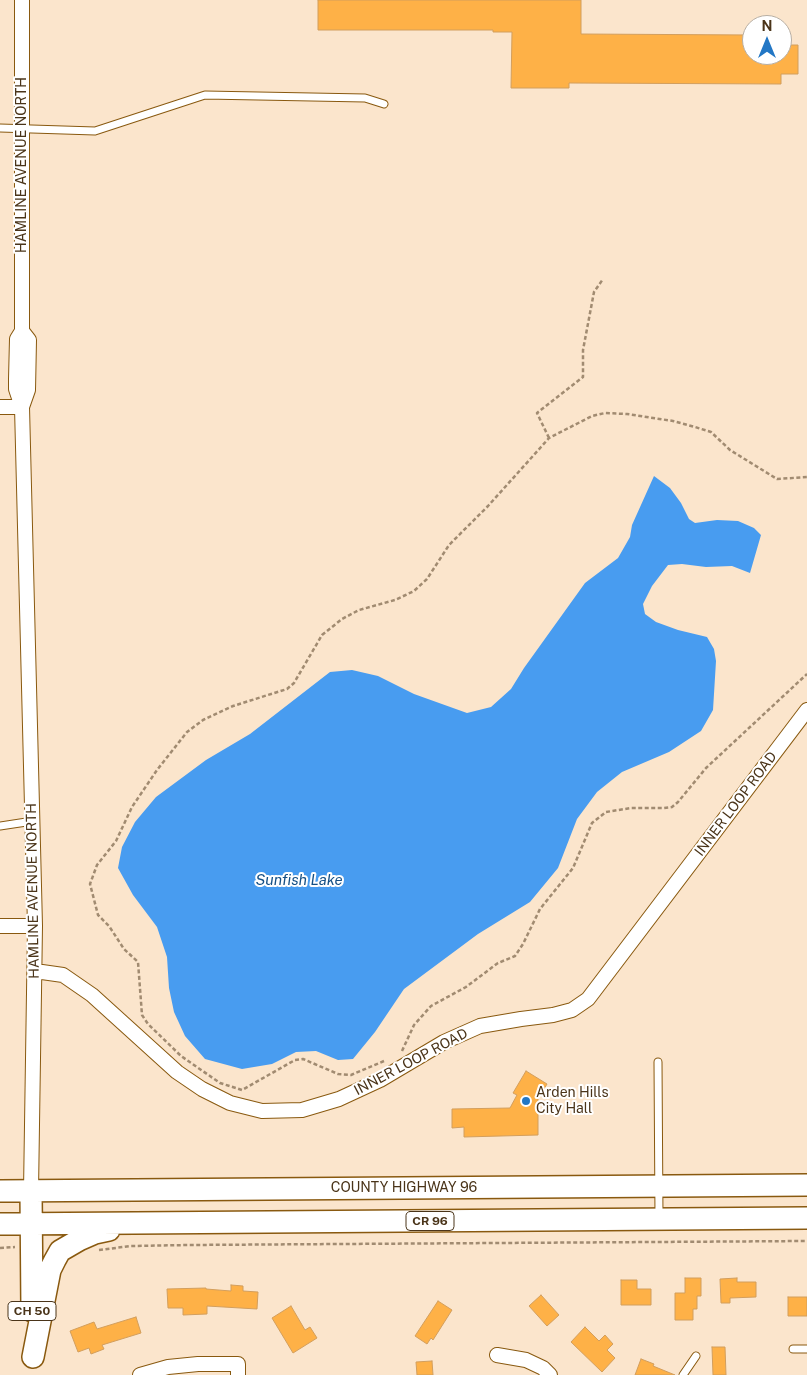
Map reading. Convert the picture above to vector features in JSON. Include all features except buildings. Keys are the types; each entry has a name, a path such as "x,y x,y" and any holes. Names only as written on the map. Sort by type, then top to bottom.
{"main road":[{"name":"COUNTY HIGHWAY 96","path":"0,1191 807,1186"},
{"name":"HAMLINE AVENUE NORTH","path":"31,1191 33,1366"},
{"name":"CR 96","path":"0,1224 807,1218"},
{"path":"33,1366 50,1270 60,1251 95,1233 158,1222"}],"street":[{"name":"HAMLINE AVENUE NORTH","path":"22,0 22,331 29,340 28,390 22,407 35,926 31,1191"},
{"path":"0,407 22,407"},
{"name":"INNER LOOP ROAD","path":"35,971 63,975 92,995 177,1072 202,1089 230,1103 262,1111 302,1110 339,1099 380,1080 444,1042 480,1026 562,1013 572,1010 588,999 807,710"},
{"path":"0,926 35,926"},
{"path":"497,1354 526,1360 543,1368 550,1375"},
{"path":"140,1375 168,1366 198,1364 238,1364 238,1375"}],"lane":[{"path":"0,128 95,131 205,95 365,98 384,104"},
{"path":"0,826 33,822"},
{"path":"658,1062 659,1220"},
{"path":"793,1349 807,1349"},
{"path":"683,1375 696,1356"}],"path":[{"path":"550,438 537,414 584,377 584,350 594,292 603,279"},
{"path":"387,1060 351,1075 338,1074 303,1059 295,1060 242,1090 220,1083 181,1056 148,1024 142,1015 138,962 124,949 109,926 98,915 90,890 90,884 97,865 116,841 132,807 187,732 203,720 233,706 287,689 294,683 322,635 342,619 359,610 396,600 414,591 427,579 449,545 488,506 550,438 592,416 627,414 673,421 711,432 730,450 776,479 807,477"},
{"path":"395,1056 402,1051 414,1025 431,1006 466,987 498,963 515,956 540,909 573,868 592,824 606,812 631,808 672,807 706,768 807,674"},
{"path":"94,1251 131,1246 169,1245 807,1241"},
{"path":"0,1248 4,1247"}],"water":[{"name":"Sunfish Lake","path":"654,476 670,488 681,503 689,519 695,523 717,520 738,521 754,528 761,535 750,573 732,566 668,565 652,586 643,604 645,614 656,622 707,637 714,649 716,661 713,710 701,731 669,752 622,772 597,792 577,819 558,868 530,902 478,934 404,989 375,1032 353,1059 338,1060 316,1051 296,1052 272,1064 242,1069 205,1059 185,1036 174,1012 169,988 167,957 157,927 133,895 118,868 122,847 135,822 156,797 206,760 250,734 330,672 352,670 378,676 414,694 467,713 491,707 511,689 585,583 618,558 630,537 632,525"}],"place":[{"name":"Arden Hills City Hall","path":"526,1101"}]}
